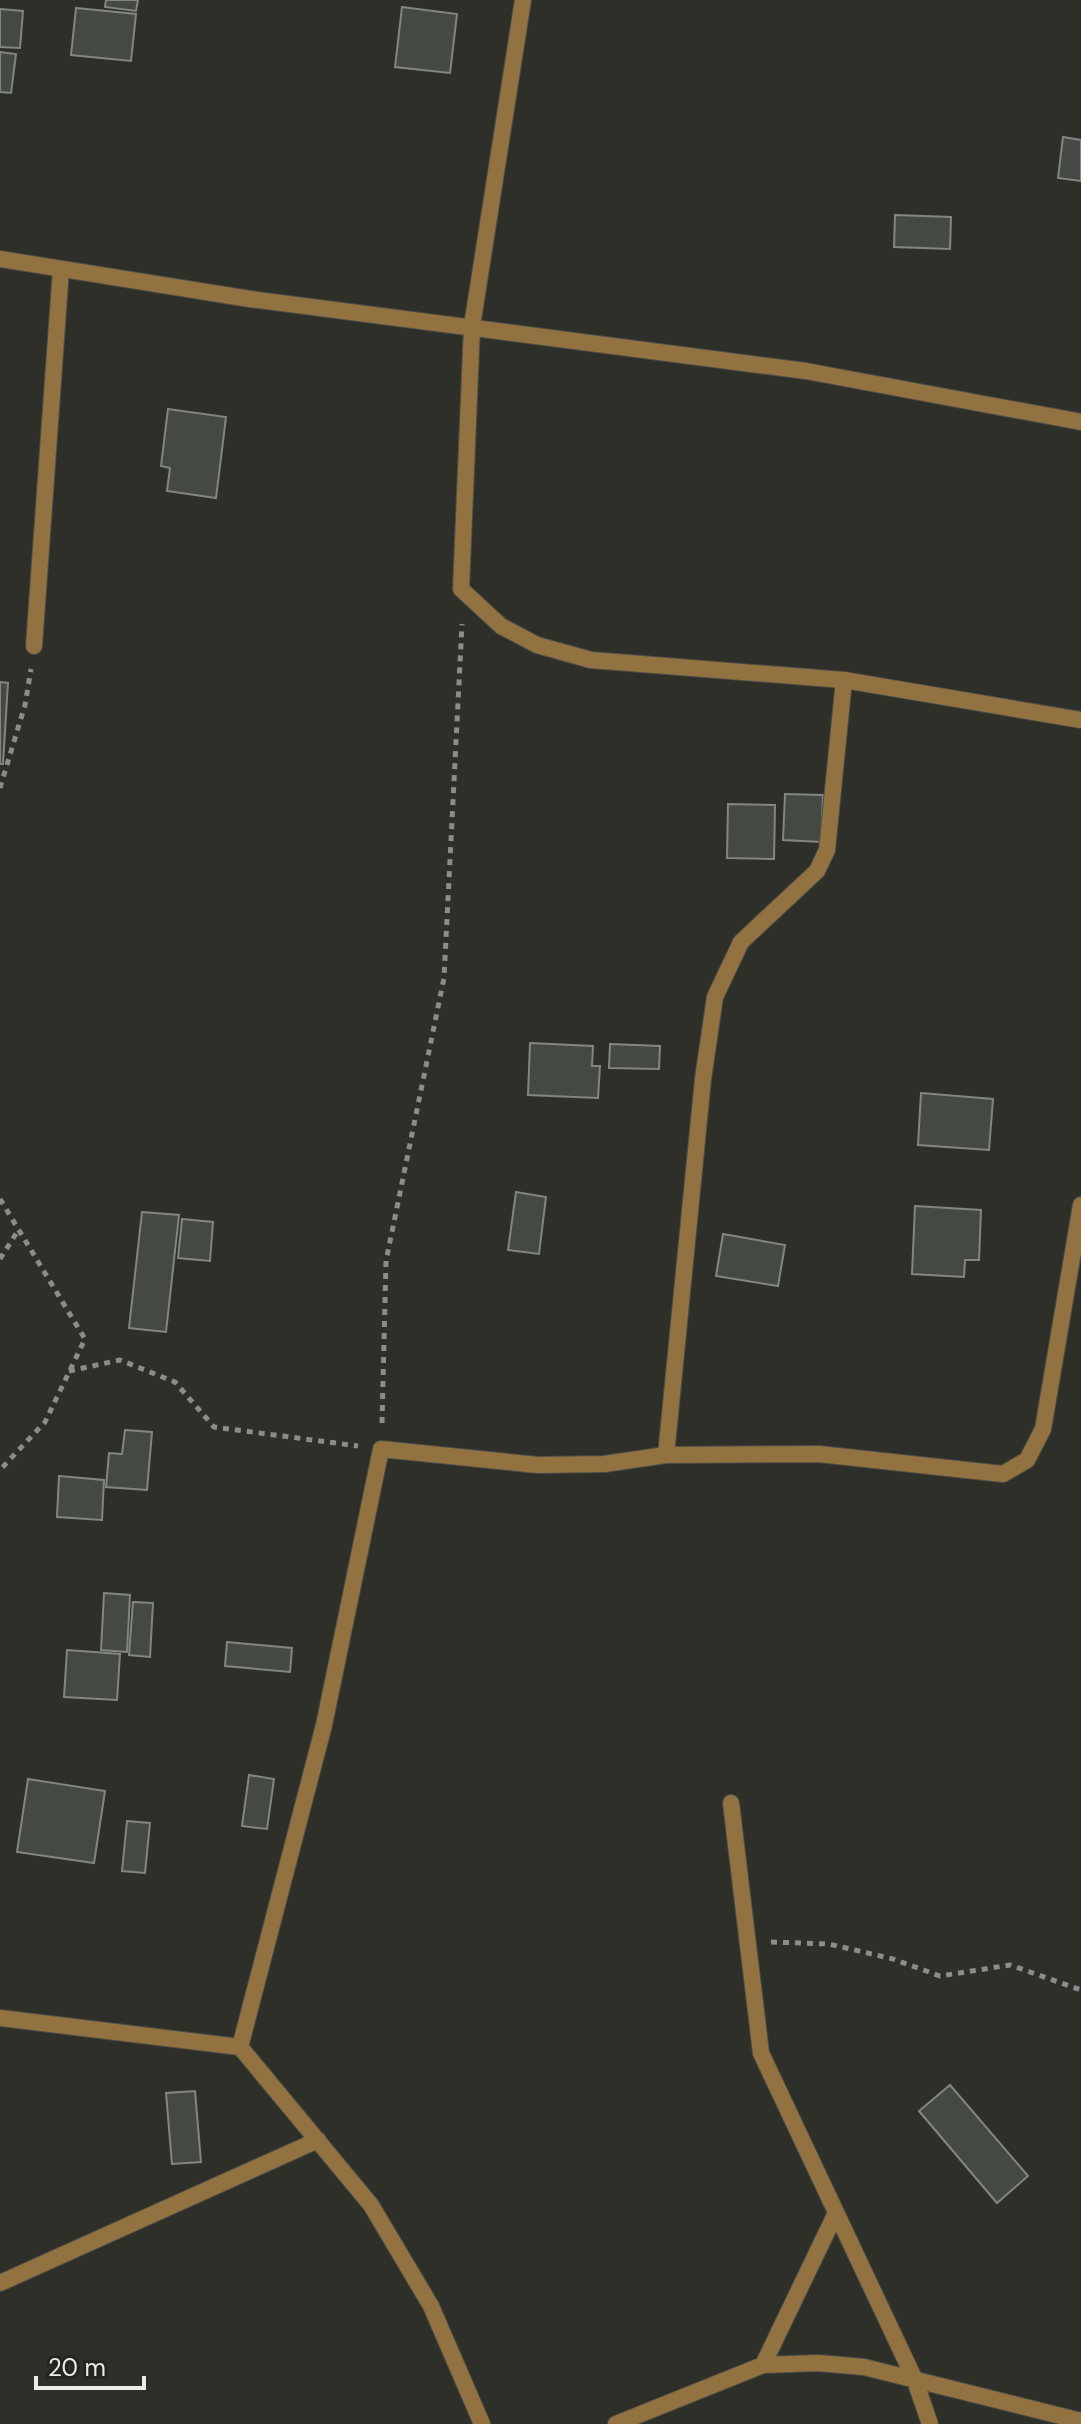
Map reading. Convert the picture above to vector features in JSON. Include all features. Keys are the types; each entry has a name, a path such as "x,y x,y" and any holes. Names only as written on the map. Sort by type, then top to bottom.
{"street":[{"path":"523,0 472,326 461,589 501,626 537,645 591,660 844,680 1081,720"},
{"path":"0,259 250,299 806,371 1081,422"},
{"path":"34,646 61,269"},
{"path":"666,1455 703,1079 715,997 741,942 817,871 827,850 844,680"},
{"path":"240,2047 324,1725 381,1449 538,1465 604,1464 666,1455 819,1454 975,1474 1003,1474 1027,1460 1043,1429 1081,1205"},
{"path":"731,1803 750,1940 761,2053 914,2378 930,2424"},
{"path":"0,2018 240,2047 371,2205 431,2306 482,2424"},
{"path":"0,2283 318,2140"},
{"path":"763,2365 835,2215"},
{"path":"616,2424 763,2365 849,2366 914,2378 1081,2421"}],"path":[{"path":"69,1371 120,1360 175,1382 214,1427 381,1449 386,1261 444,978 461,589"},
{"path":"0,788 25,705 34,646"},
{"path":"0,1199 85,1339 45,1422 0,1470"},
{"path":"0,1259 19,1229"},
{"path":"750,1940 829,1944 893,1959 940,1976 1010,1965 1081,1990"}],"building":[{"path":"106,0 138,0 136,11 105,7"},
{"path":"402,7 457,14 450,73 395,67"},
{"path":"76,8 136,14 131,61 71,55"},
{"path":"0,9 23,11 20,48 0,47"},
{"path":"0,52 16,54 11,93 0,92"},
{"path":"1063,137 1081,140 1081,181 1058,178"},
{"path":"895,215 951,217 950,249 894,247"},
{"path":"168,409 226,417 216,498 167,491 170,468 161,466"},
{"path":"0,682 8,683 3,764 0,764"},
{"path":"785,794 823,795 821,842 783,840"},
{"path":"728,804 775,805 774,859 727,858"},
{"path":"530,1043 593,1046 592,1066 600,1066 598,1098 528,1095"},
{"path":"610,1044 660,1046 659,1069 609,1068"},
{"path":"921,1093 993,1099 989,1150 918,1145"},
{"path":"516,1192 546,1197 539,1254 508,1250"},
{"path":"915,1206 981,1210 979,1260 965,1260 964,1277 912,1274"},
{"path":"142,1212 179,1215 166,1332 129,1328"},
{"path":"182,1219 213,1222 210,1261 178,1258"},
{"path":"723,1234 785,1245 778,1286 716,1276"},
{"path":"125,1430 152,1432 147,1490 106,1487 109,1453 122,1454"},
{"path":"59,1476 104,1480 102,1520 57,1517"},
{"path":"104,1593 130,1595 127,1652 101,1650"},
{"path":"133,1602 153,1603 150,1657 129,1655"},
{"path":"227,1642 292,1648 290,1672 225,1666"},
{"path":"67,1650 120,1654 117,1700 64,1697"},
{"path":"249,1775 274,1779 267,1829 242,1826"},
{"path":"28,1779 105,1791 94,1863 17,1852"},
{"path":"127,1821 150,1823 145,1873 122,1871"},
{"path":"950,2085 1028,2176 997,2203 919,2111"},
{"path":"195,2091 201,2162 172,2164 166,2093"}]}
